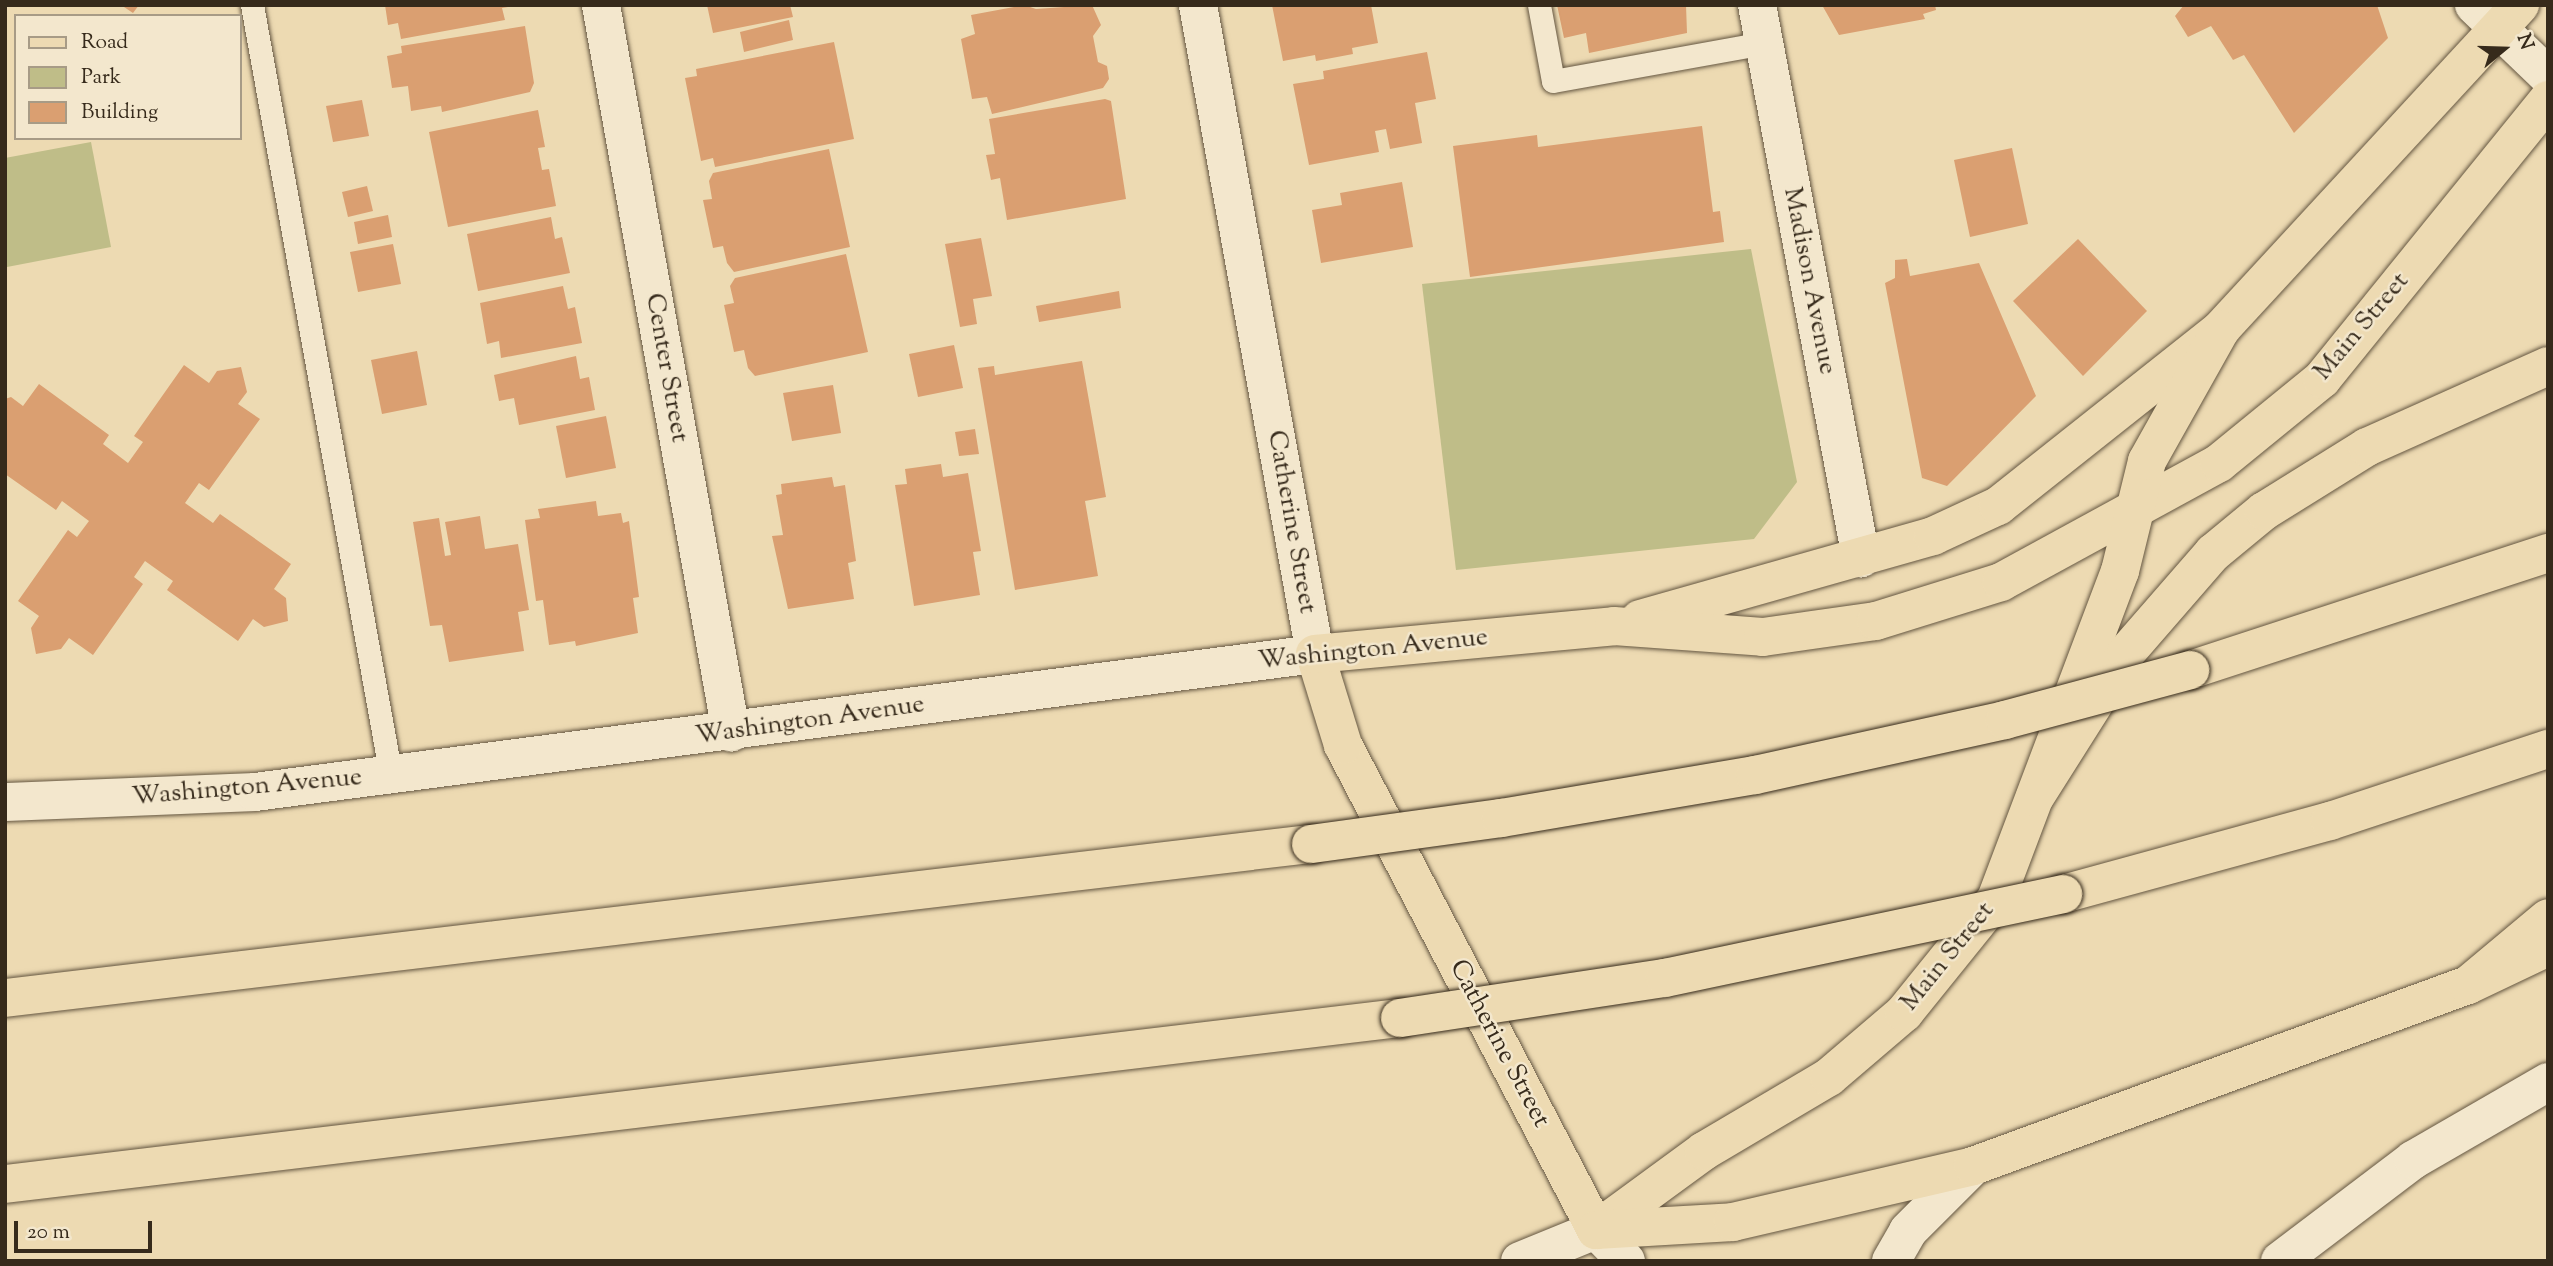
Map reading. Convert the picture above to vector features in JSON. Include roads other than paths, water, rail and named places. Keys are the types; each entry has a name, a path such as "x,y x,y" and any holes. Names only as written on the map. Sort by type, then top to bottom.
{"main road":[{"name":"Center Street","path":"601,5 731,732"},
{"name":"Catherine Street","path":"1198,5 1315,654 1343,745 1596,1230"},
{"name":"Madison Avenue","path":"1758,5 1861,558"},
{"path":"2496,13 2548,76"},
{"name":"Main Street","path":"1861,558 1933,536 1998,506 2221,329 2496,13"},
{"name":"Main Street","path":"1876,621 2001,582 2218,463 2322,379 2548,100"},
{"name":"Main Street","path":"1520,1261 1596,1230 1704,1151 1829,1077 1904,1013 1996,899 2120,571 2147,461 2221,329"},
{"path":"2035,797 2126,653 2213,553 2264,512 2367,447 2548,366"},
{"path":"5,998 1311,844 1501,818 1755,775 2005,720 2190,670 2548,553"},
{"name":"Washington Avenue","path":"1614,626 1861,558"},
{"name":"Washington Avenue","path":"5,802 255,792 1315,654 1614,626 1763,637 1876,621"},
{"path":"5,1184 1400,1018 1665,978 2063,894 2317,825 2548,749"},
{"name":"Main Street","path":"1596,1230 1733,1222 1973,1166 2468,985 2548,918"},
{"path":"2468,985 2548,947"},
{"path":"2280,1261 2413,1160 2548,1082"},
{"name":"Main Street","path":"1891,1261 1908,1231 1973,1166"},
{"path":"1596,1230 1626,1261"}],"lane":[{"path":"252,5 391,776"},
{"path":"1539,5 1553,80 1765,43"}]}
